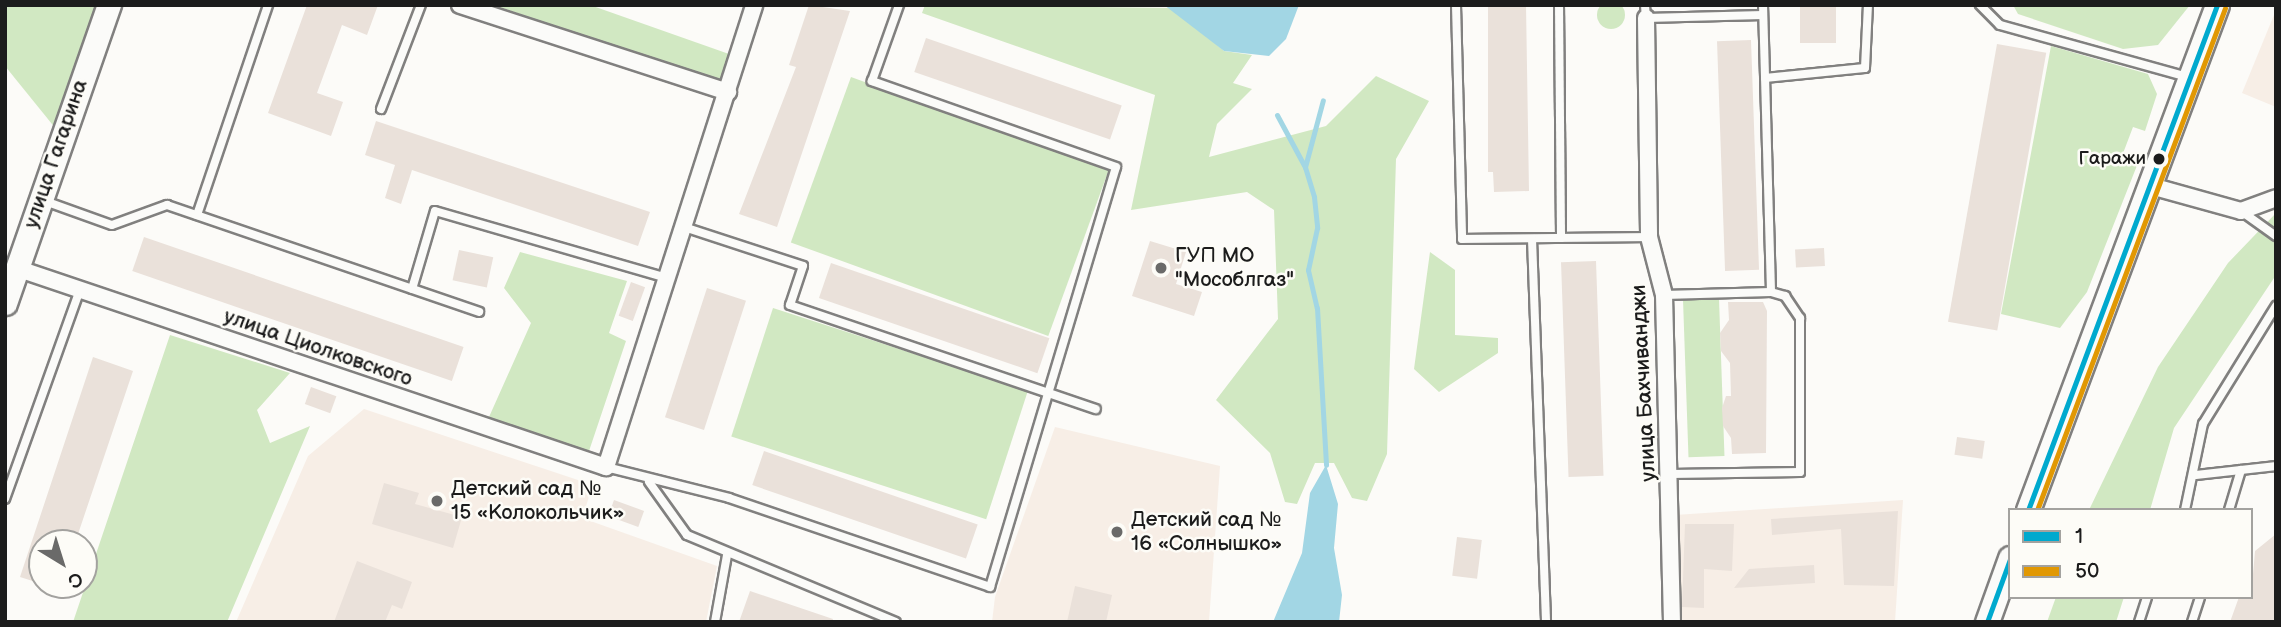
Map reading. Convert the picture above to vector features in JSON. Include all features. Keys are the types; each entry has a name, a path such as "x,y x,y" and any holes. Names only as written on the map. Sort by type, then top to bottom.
{"main road":[{"name":"улица Гагарина","path":"5,303 10,265 40,200 109,5"},
{"path":"2029,508 2217,5"},
{"path":"1987,622 2008,564"}],"street":[{"path":"606,467 754,5"},
{"path":"467,6 728,92"},
{"name":"улица Бахчиванджи","path":"1646,12 1649,237 1664,295 1671,474 1672,622"},
{"path":"2151,186 2241,211 2276,198"},
{"name":"улица Циолковского","path":"10,265 606,467"}],"lane":[{"path":"197,215 268,5"},
{"path":"381,108 421,5"},
{"path":"606,467 649,482 729,498 990,586 1116,167 872,81 899,5"},
{"path":"1456,5 1462,239 1649,237"},
{"path":"1559,5 1561,238"},
{"path":"1763,5 1771,292"},
{"path":"1765,78 1865,68 1868,5"},
{"path":"1980,5 2000,25 2190,78"},
{"path":"1646,12 1763,15"},
{"path":"40,200 112,225 167,205 479,312"},
{"path":"412,289 435,211 667,278"},
{"path":"2241,211 2276,236"},
{"path":"684,227 803,265 790,305 1096,409"},
{"path":"1532,239 1546,622"},
{"path":"5,499 80,290"},
{"path":"1664,295 1771,292 1785,296 1800,318 1800,472 1671,474"},
{"path":"2186,508 2196,475 2203,424 2276,306"},
{"path":"2196,475 2276,466"},
{"path":"2230,508 2241,470"},
{"path":"649,482 687,535 727,555 896,622"},
{"path":"715,622 727,555"},
{"path":"2139,622 2146,599"},
{"path":"2192,622 2199,599"}],"shaded area":[{"path":"2276,10 2276,107 2242,93"},
{"name":"Детский сад № 15 «Колокольчик»","path":"364,409 593,485 582,518 717,566 706,622 236,622 308,456"},
{"name":"Детский сад № 16 «Солнышко»","path":"1055,427 1220,466 1209,622 992,622 995,597"},
{"path":"1903,500 1895,622 1677,622 1675,515"}],"green space":[{"path":"1611,1 1621,5 1625,15 1621,25 1611,29 1601,25 1597,15 1601,5"},
{"path":"5,5 102,5 56,129 5,66"},
{"path":"493,5 590,5 729,54 721,80"},
{"path":"925,5 1174,8 1224,51 1252,55 1233,83 1252,89 1217,124 1209,157 1326,126 1376,76 1429,101 1396,159 1387,454 1367,501 1352,498 1334,463 1315,463 1297,504 1285,502 1270,453 1216,400 1278,319 1274,210 1247,192 1131,210 1155,95 922,13"},
{"path":"2013,5 2190,5 2158,45 2123,49 2018,14"},
{"path":"2051,46 2148,74 2157,94 2145,131 2133,127 2122,156 2138,163 2087,292 2060,328 2001,314"},
{"path":"851,77 1108,171 1048,336 791,242"},
{"path":"2276,213 2276,275 2174,428 2151,508 2090,508 2158,367 2228,263"},
{"path":"520,252 627,281 609,333 626,341 589,451 489,417 531,323 504,288"},
{"path":"1430,252 1455,270 1455,335 1498,338 1498,353 1439,392 1414,369"},
{"path":"1719,299 1724,456 1689,457 1683,300"},
{"path":"773,308 1028,391 986,519 731,436"},
{"path":"170,335 290,373 257,410 270,443 310,426 227,622 73,622 81,599 98,599 98,548"},
{"path":"2055,599 2123,599 2116,622 2047,622"}],"water":[{"path":"1164,5 1299,5 1286,39 1269,56 1224,51"},
{"path":"1326,465 1338,504 1334,548 1342,595 1339,622 1273,622 1302,553 1310,493"}],"building":[{"path":"307,5 378,5 367,35 342,25 317,93 343,102 331,136 268,113"},
{"path":"809,5 850,11 777,227 739,214 796,67 789,65"},
{"path":"1488,5 1526,5 1529,191 1494,192 1493,172 1488,172"},
{"path":"1800,5 1836,5 1836,43 1800,43"},
{"path":"926,38 1122,105 1110,139 914,72"},
{"path":"1751,40 1759,270 1725,271 1717,41"},
{"path":"1997,44 2046,53 1997,330 1948,322"},
{"path":"376,121 650,212 638,246 412,170 401,204 385,198 395,165 365,155"},
{"path":"144,237 464,347 452,381 132,271"},
{"name":"ГУП МО \"Мособлгаз\"","path":"1150,241 1186,252 1176,284 1202,292 1194,316 1132,296"},
{"path":"1824,248 1825,266 1796,267 1795,250"},
{"path":"459,250 493,257 487,288 453,280"},
{"path":"1596,261 1604,476 1569,477 1561,262"},
{"path":"831,263 1049,338 1037,373 819,298"},
{"path":"631,282 645,287 633,321 619,316"},
{"path":"707,288 746,301 704,430 665,417"},
{"path":"1728,302 1763,302 1767,311 1766,453 1732,454 1731,438 1723,426 1722,408 1726,396 1731,396 1730,363 1721,351 1720,333 1729,320"},
{"path":"93,357 133,371 80,529 36,529"},
{"path":"311,387 336,396 330,413 305,404"},
{"path":"1957,437 1985,441 1982,459 1954,455"},
{"path":"764,451 978,525 966,559 752,485"},
{"path":"384,483 419,493 415,504 462,517 453,548 372,524"},
{"path":"614,500 644,511 638,527 608,516"},
{"path":"1898,511 1894,586 1844,585 1841,529 1772,535 1771,519"},
{"path":"1685,524 1734,524 1732,571 1704,569 1704,608 1682,607"},
{"path":"2276,534 2276,622 2230,622 2238,599 2253,599 2255,551"},
{"path":"1457,537 1482,540 1477,579 1452,576"},
{"path":"28,553 28,580 20,577"},
{"path":"357,561 412,582 402,609 392,605 385,622 334,622"},
{"path":"1814,565 1815,583 1734,588 1749,569"},
{"path":"1075,586 1112,595 1106,622 1067,622"},
{"path":"750,591 833,619 832,622 739,622"}],"waterway":[{"path":"1305,167 1323,100"},
{"path":"1277,115 1305,167 1314,197 1317,228 1308,270 1317,308 1326,465"}],"transit line":[{"name":"1","path":"2029,508 2217,5"},
{"name":"50","path":"2038,508 2225,8"},
{"name":"1","path":"1987,622 2008,564"}],"place":[{"name":"Гаражи","path":"2159,159"},
{"name":"ГУП МО \"Мособлгаз\"","path":"1161,268"},
{"name":"Детский сад № 15 «Колокольчик»","path":"437,501"},
{"name":"Детский сад № 16 «Солнышко»","path":"1117,532"}]}
